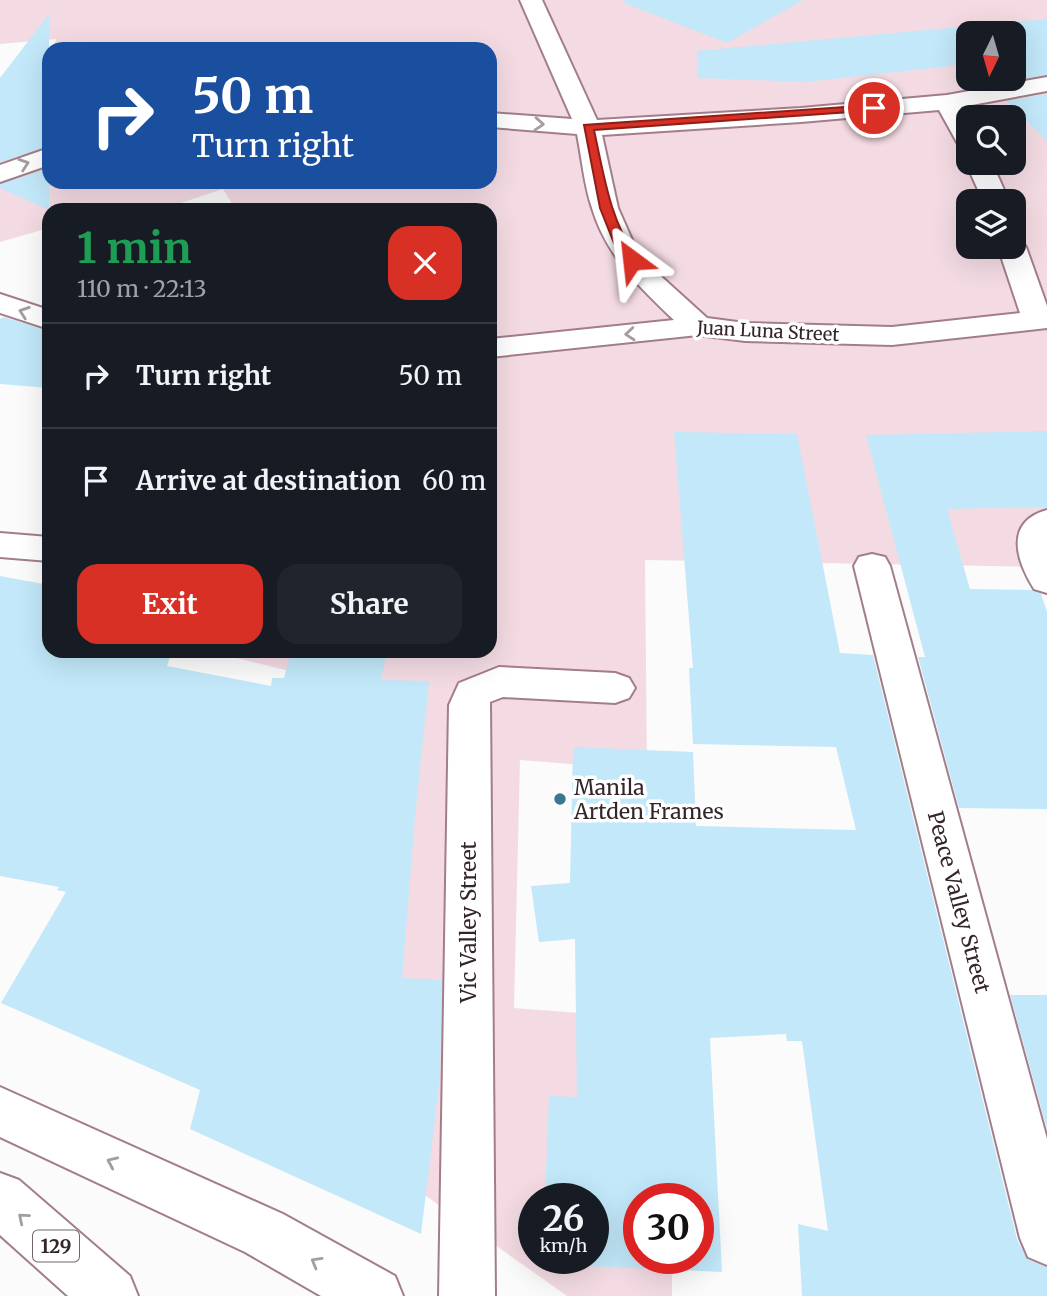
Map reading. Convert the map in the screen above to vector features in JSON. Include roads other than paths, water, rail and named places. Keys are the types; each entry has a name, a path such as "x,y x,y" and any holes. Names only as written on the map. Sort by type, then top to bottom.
{"street":[{"path":"531,0 588,128 605,208 620,243 643,276 698,326"},
{"path":"497,121 588,128 802,115 947,102 1047,84"},
{"path":"947,102 956,119"},
{"path":"0,174 42,159"},
{"path":"1017,259 1042,319"},
{"path":"0,303 42,318"},
{"name":"Juan Luna Street","path":"497,347 698,326 745,332 892,336 949,332 1042,319"},
{"path":"1047,522 1036,531 1035,551 1047,580"},
{"path":"0,545 42,548"},
{"name":"Peace Valley Street","path":"872,566 1047,1238"},
{"name":"Vic Valley Street","path":"467,1296 469,705 472,693 499,682 615,688"},
{"path":"0,1111 264,1233 375,1296"},
{"name":"129","path":"0,1199 110,1296"}],"place":[{"name":"Manila Artden Frames","path":"560,799"}]}
